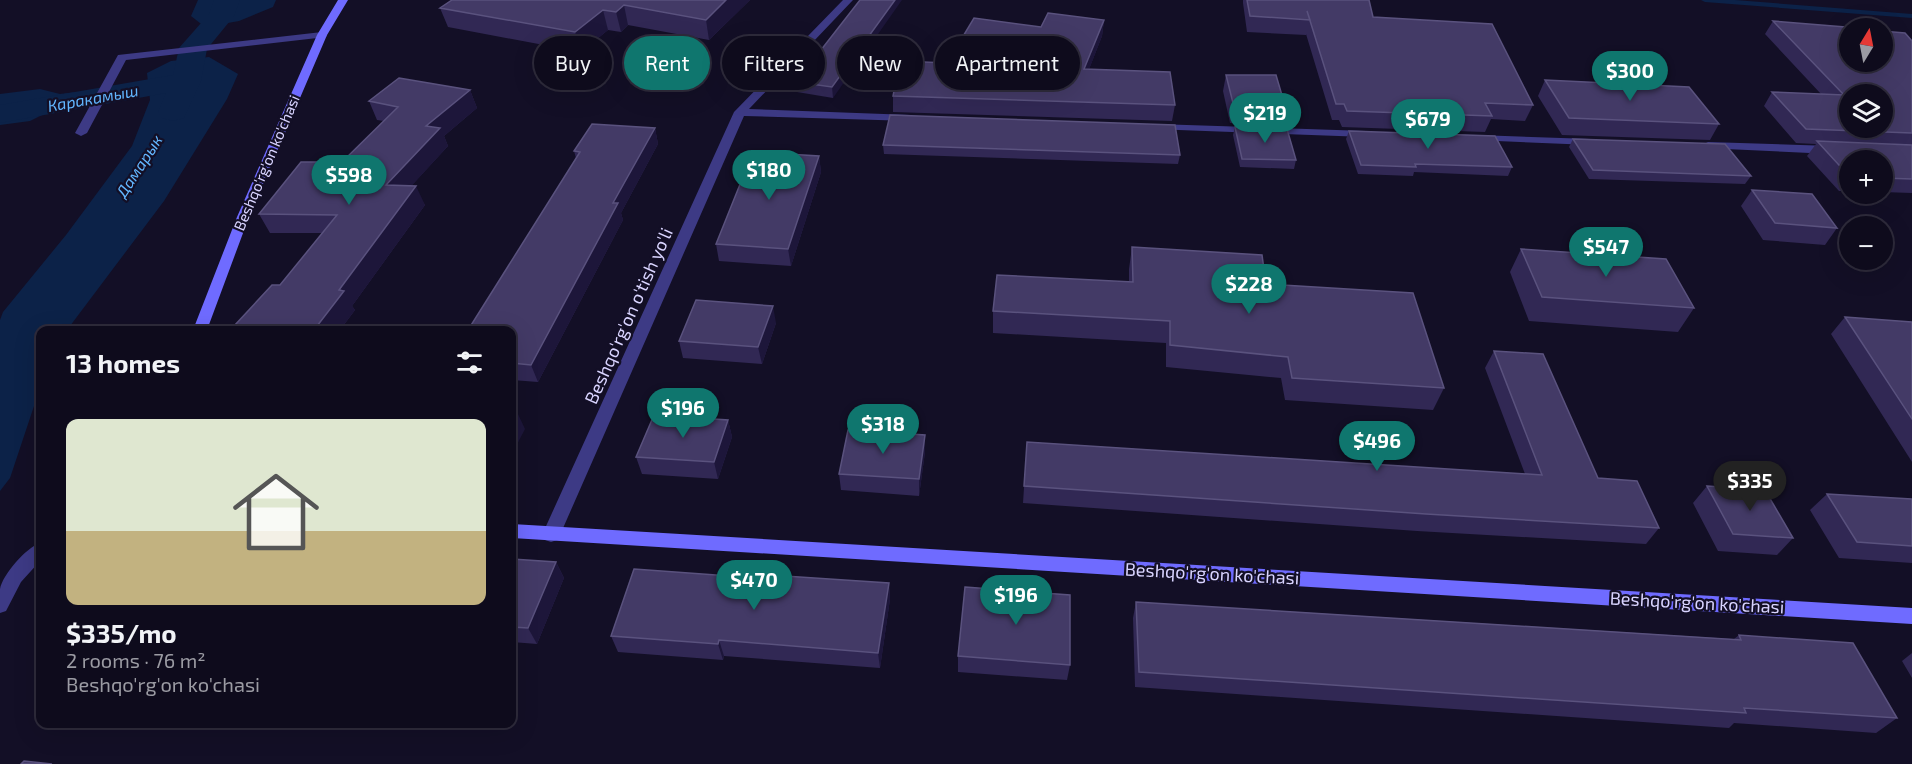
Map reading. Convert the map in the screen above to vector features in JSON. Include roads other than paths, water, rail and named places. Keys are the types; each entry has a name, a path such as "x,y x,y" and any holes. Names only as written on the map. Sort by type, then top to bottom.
{"main road":[{"name":"Beshqo'rg'on ko'chasi","path":"202,326 243,217 322,35 343,0"},
{"name":"Beshqo'rg'on ko'chasi","path":"516,531 1912,616"}],"street":[{"name":"Beshqo'rg'on o'tish yo'li","path":"551,535 740,112 848,0"},
{"path":"81,134 122,57 322,35"},
{"path":"740,112 919,118"},
{"path":"1146,126 1374,134"},
{"path":"1469,138 1601,142"},
{"path":"1697,145 1840,150"},
{"path":"0,605 15,578 36,554"}],"water":[{"path":"198,0 276,0 273,7 239,21 205,27 191,16"},
{"path":"209,57 238,74 227,99 164,201 70,326 36,326 36,400 10,478 0,491 0,320 3,312 66,235 132,146 150,100 147,73 171,61"},
{"path":"40,89 60,94 76,92 60,111 48,112 30,121 0,125 0,94"}],"waterway":[{"name":"Дамарык","path":"186,81 193,48 221,16 227,0"},
{"path":"1705,0 1912,16"},
{"name":"Каракамыш","path":"0,114 186,81"},
{"name":"Дамарык","path":"173,112 186,81"}]}
